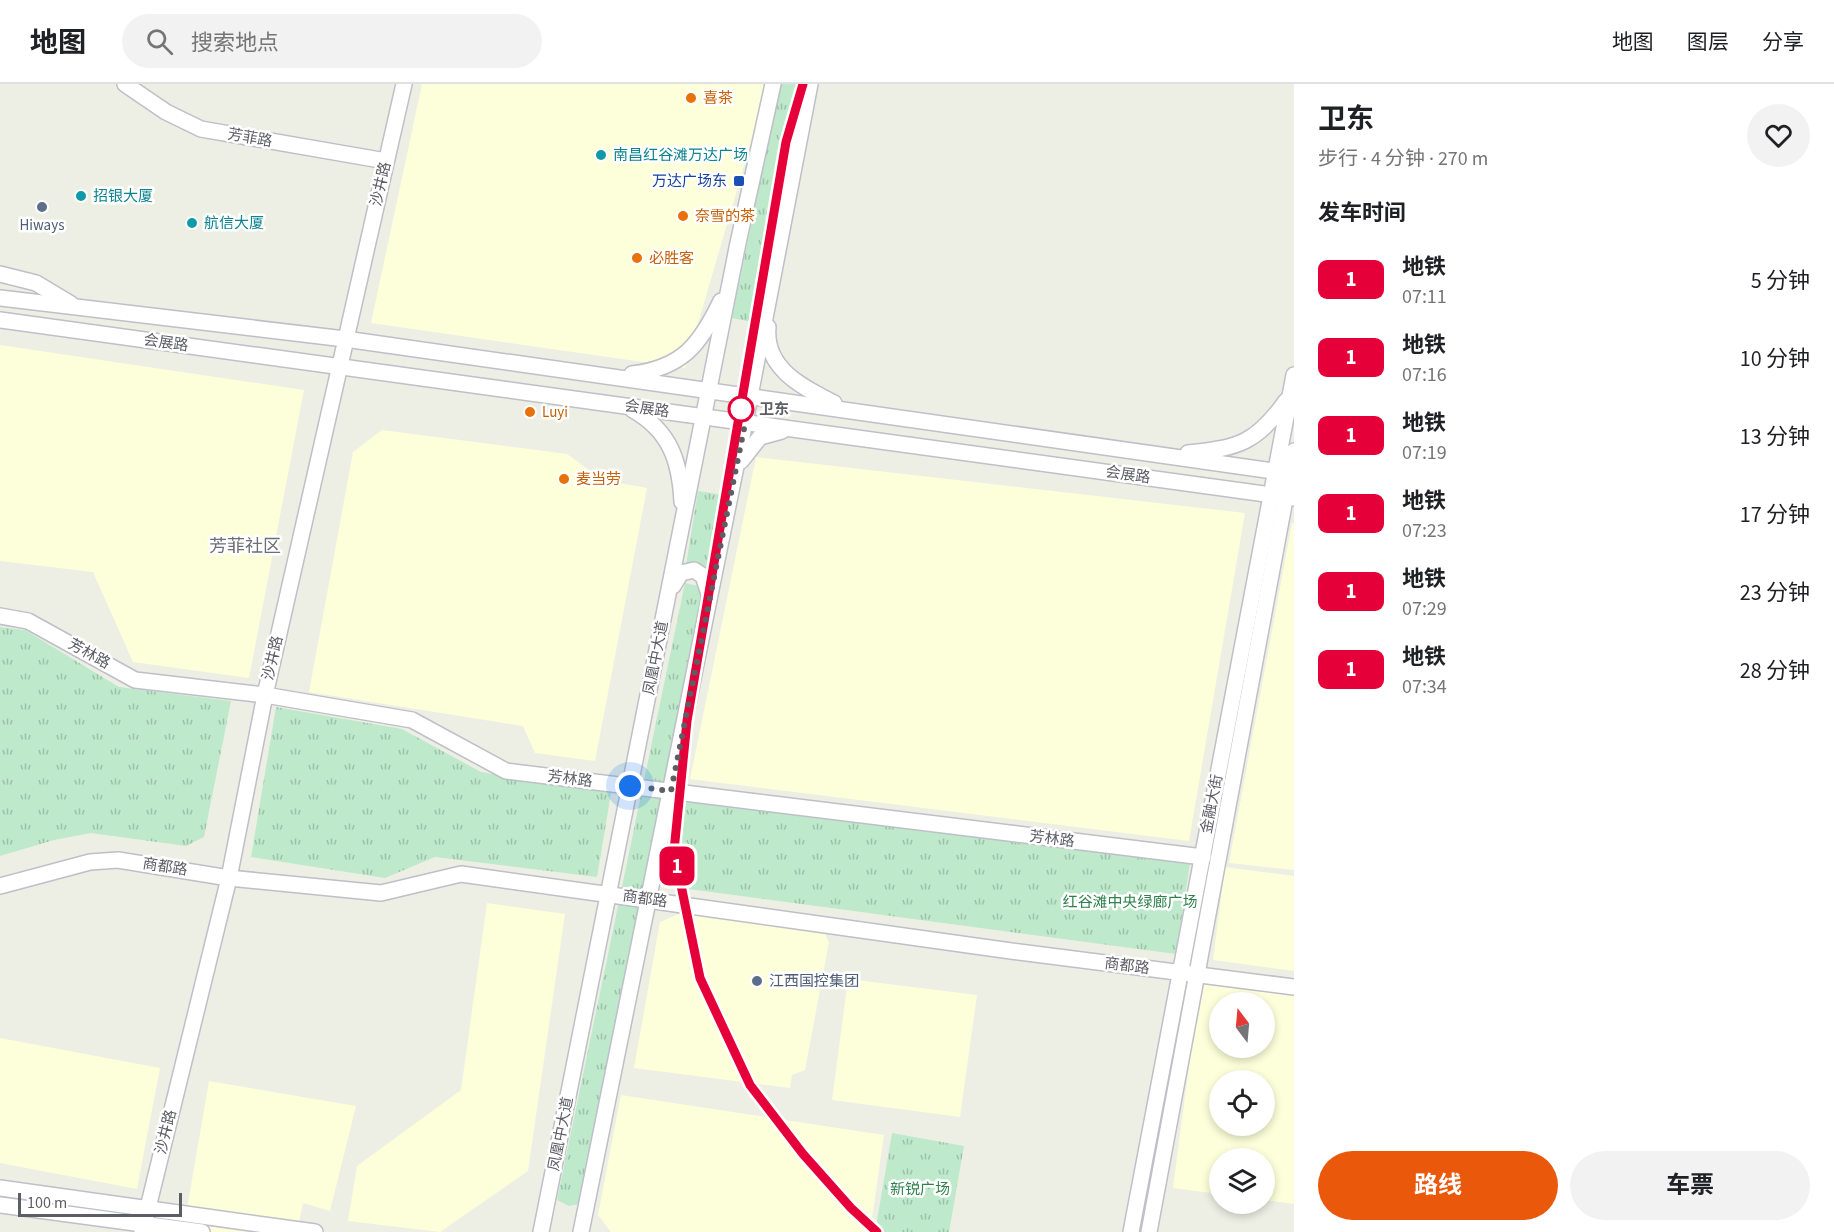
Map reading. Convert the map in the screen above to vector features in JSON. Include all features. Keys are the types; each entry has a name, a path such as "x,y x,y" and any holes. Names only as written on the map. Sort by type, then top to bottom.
{"main road":[{"name":"芳菲路","path":"125,84 166,112 201,129 386,161"},
{"name":"沙井路","path":"144,1222 229,878 265,695 404,84"},
{"name":"凤凰中大道","path":"541,1232 772,84"},
{"path":"581,1232 732,489 810,84"},
{"path":"777,260 768,332 770,348 779,367 790,378 844,408"},
{"path":"0,274 36,283 76,307"},
{"path":"605,376 653,371 683,358 701,339 711,323 731,279"},
{"name":"会展路","path":"0,298 345,339 844,408 1286,473"},
{"name":"会展路","path":"0,320 1283,497"},
{"name":"金融大街","path":"1149,1232 1283,497 1290,396 1294,375"},
{"path":"1165,456 1221,450 1242,443 1257,435 1270,424 1290,396"},
{"path":"625,406 656,426 675,457 680,477 683,524"},
{"path":"732,489 742,459 760,437 779,431 812,432"},
{"name":"金融大街","path":"1286,473 1294,451"},
{"name":"金融大街","path":"1131,1232 1203,857 1283,497"},
{"path":"669,596 678,576 690,569 703,576 710,597"},
{"name":"芳林路","path":"0,616 28,621 135,680 265,695 412,720 506,771 1203,857"},
{"name":"商都路","path":"0,886 90,862 118,860 229,878 381,894 461,874 1294,987"},
{"path":"0,1188 144,1222 315,1232"},
{"path":"0,1205 144,1222 202,1232"}],"shaded area":[{"path":"422,84 768,84 685,368 371,323"},
{"path":"0,345 304,390 249,678 133,662 93,572 0,561"},
{"path":"382,430 567,454 603,480 647,488 595,761 535,753 523,726 309,692 353,452"},
{"path":"756,457 1245,513 1189,841 690,779"},
{"path":"1292,523 1294,523 1294,870 1229,863"},
{"path":"1225,867 1294,876 1294,971 1213,960"},
{"path":"487,903 565,914 528,1171 440,1232 348,1221 357,1166 461,1090"},
{"path":"686,911 820,924 829,942 805,1070 792,1075 790,1088 634,1068 660,922"},
{"path":"848,979 977,995 960,1117 832,1100"},
{"path":"1200,982 1294,994 1294,1204 1275,1201 1275,1148 1209,1148 1209,1193 1173,1188"},
{"path":"0,1038 160,1068 137,1189 0,1163"},
{"path":"209,1081 356,1106 330,1211 303,1203 297,1232 183,1232"},
{"path":"621,1095 884,1135 870,1232 611,1232 598,1215"}],"green space":[{"path":"780,84 805,84 758,323 732,318"},
{"path":"698,491 723,495 710,580 684,577"},
{"path":"685,583 707,588 580,1204 569,1206 557,1200"},
{"path":"0,627 25,630 119,687 231,701 204,837 186,846 91,833 54,840 0,856"},
{"path":"276,707 402,729 481,772 611,793 597,877 435,857 385,878 251,857"},
{"name":"红谷滩中央绿廊广场","path":"686,802 1190,863 1176,954 666,886"},
{"name":"新锐广场","path":"892,1133 964,1146 949,1232 875,1232"}],"metro line":[{"name":"1","path":"803,84 786,142 687,721 674,851 700,978 750,1085 803,1154 851,1208 877,1232"}],"place":[{"name":"喜茶","path":"691,98"},
{"name":"南昌红谷滩万达广场","path":"601,155"},
{"name":"万达广场东","path":"739,181"},
{"name":"招银大厦","path":"81,196"},
{"name":"Hiways","path":"42,207"},
{"name":"奈雪的茶","path":"683,216"},
{"name":"航信大厦","path":"192,223"},
{"name":"必胜客","path":"637,258"},
{"name":"卫东","path":"741,409"},
{"name":"Luyi","path":"530,412"},
{"name":"麦当劳","path":"564,479"},
{"name":"江西国控集团","path":"757,981"}],"district":[{"name":"芳菲社区","path":"245,546"}],"route":[{"path":"630,786 671,791 748,409 741,409"}]}
